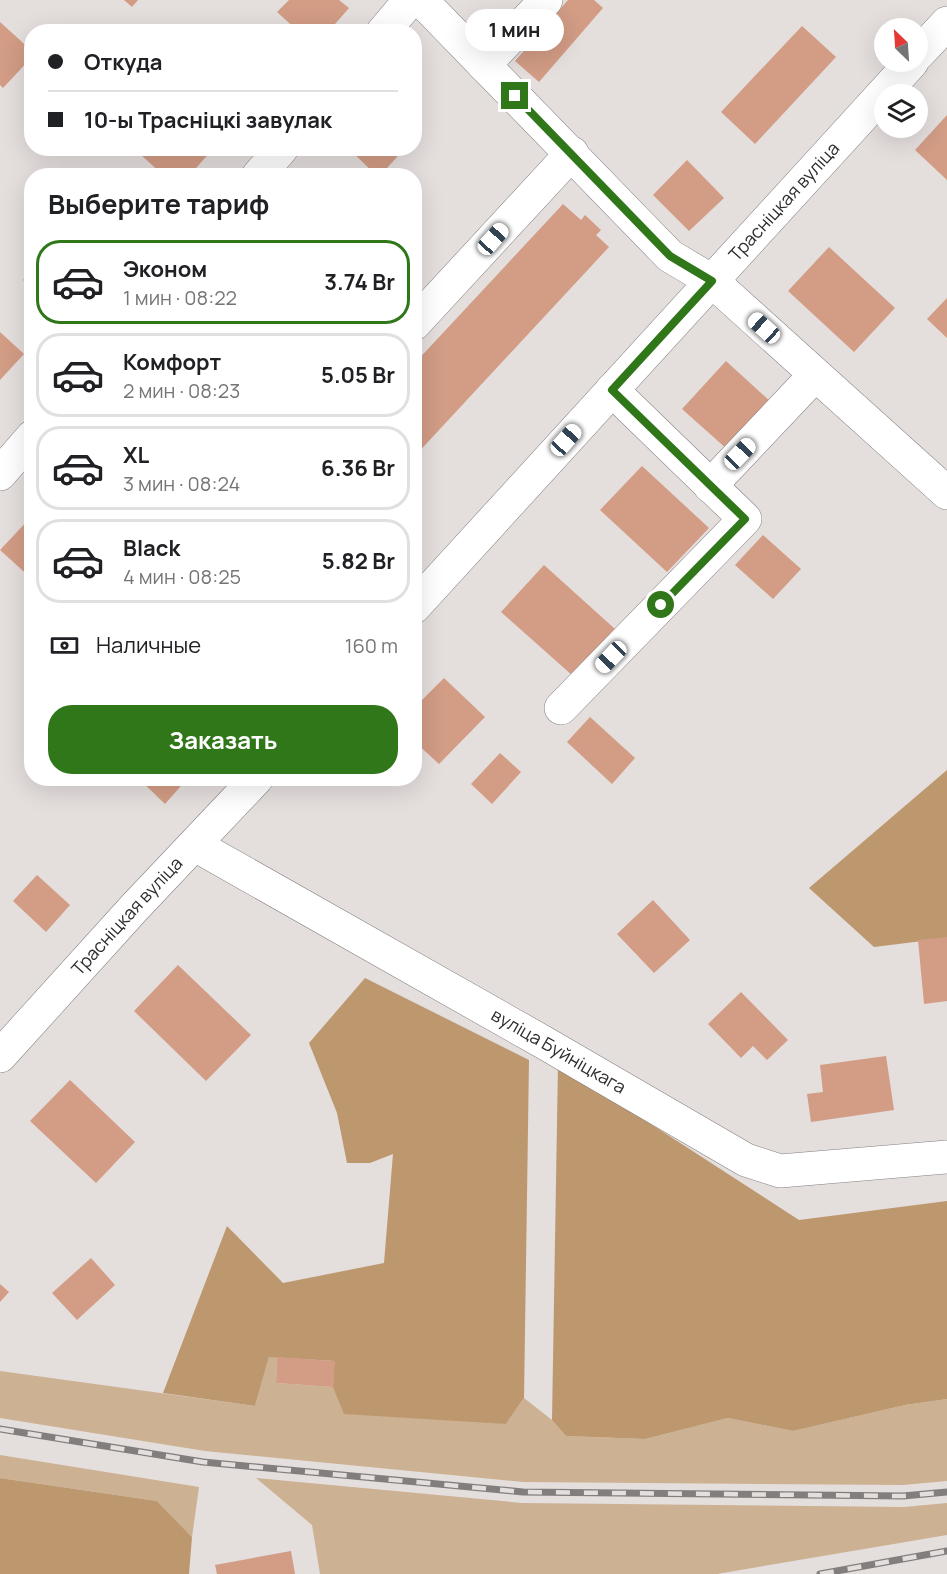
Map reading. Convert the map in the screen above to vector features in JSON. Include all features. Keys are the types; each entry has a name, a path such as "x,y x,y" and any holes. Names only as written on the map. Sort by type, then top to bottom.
{"street":[{"path":"390,24 410,0"},
{"path":"421,0 670,256 712,281 947,493"},
{"path":"484,65 546,0"},
{"path":"928,43 947,22"},
{"name":"Трасніцкая вуліца","path":"422,598 903,72"},
{"path":"422,315 572,153"},
{"path":"265,168 275,156"},
{"path":"710,486 815,375"},
{"path":"561,708 745,519 612,390"},
{"path":"0,474 24,446"},
{"name":"Трасніцкая вуліца","path":"0,1056 134,908 250,786"},
{"name":"вуліца Буйніцкага","path":"195,845 543,1042 746,1161 780,1171 947,1157"}],"shaded area":[{"path":"947,770 947,938 874,947 809,888"},
{"path":"365,978 529,1060 524,1398 506,1424 344,1414 333,1387 334,1361 269,1357 255,1406 163,1393 227,1226 283,1283 384,1263 393,1154 370,1163 347,1163 337,1113 309,1043"},
{"path":"558,1064 799,1220 947,1201 947,1399 905,1405 793,1431 728,1418 645,1439 566,1436 552,1420"},
{"path":"269,1357 277,1357 276,1383 333,1387 506,1424 524,1398 552,1420 566,1436 645,1439 728,1418 793,1431 905,1405 947,1399 947,1481 903,1485 523,1482 205,1451 0,1418 0,1371 255,1406"},
{"path":"0,1455 199,1487 192,1537 157,1501 0,1478"},
{"path":"0,1478 157,1501 192,1537 189,1574 0,1574"},
{"path":"256,1478 522,1503 904,1507 947,1503 947,1535 717,1574 320,1574 312,1525"}],"building":[{"path":"124,0 138,0 132,7"},
{"path":"289,0 339,0 349,8 335,24 290,24 277,12"},
{"path":"568,0 594,0 603,8 539,82 515,61"},
{"path":"0,22 24,44 24,66 3,88 0,85"},
{"path":"802,26 836,57 755,144 721,112"},
{"path":"947,115 947,180 915,150"},
{"path":"142,156 207,156 196,168 155,168"},
{"path":"356,156 398,156 387,168 369,168"},
{"path":"687,160 724,198 689,231 653,195"},
{"path":"563,204 581,220 585,215 601,230 596,235 609,247 422,448 422,355"},
{"path":"829,247 895,308 854,352 788,291"},
{"path":"947,298 947,338 927,319"},
{"path":"0,332 24,354 0,380"},
{"path":"726,361 772,403 728,450 682,409"},
{"path":"642,466 709,528 667,572 600,510"},
{"path":"24,524 24,572 0,550"},
{"path":"763,535 801,569 773,599 735,565"},
{"path":"544,565 615,629 573,676 501,612"},
{"path":"444,678 485,717 439,764 422,748 422,700"},
{"path":"590,717 635,758 612,784 567,742"},
{"path":"500,753 521,772 492,804 471,784"},
{"path":"146,786 181,786 165,804"},
{"path":"37,875 70,905 46,932 13,901"},
{"path":"653,900 690,940 654,973 617,934"},
{"path":"947,937 947,1001 924,1004 918,940"},
{"path":"178,965 251,1035 206,1081 134,1011"},
{"path":"741,992 788,1040 767,1060 753,1046 741,1058 708,1024"},
{"path":"886,1056 894,1110 811,1122 807,1094 823,1092 820,1065"},
{"path":"70,1080 135,1142 96,1183 30,1121"},
{"path":"91,1258 115,1285 77,1320 52,1293"},
{"path":"0,1284 9,1292 0,1302"},
{"path":"277,1357 335,1361 333,1387 276,1383"},
{"path":"291,1551 295,1574 217,1574 215,1565"}],"railway":[{"path":"0,1429 203,1462 523,1492 903,1496 947,1492"},
{"path":"820,1574 947,1551"}],"route":[{"path":"515,96 670,256 712,281 612,390 745,519 661,605"}]}
